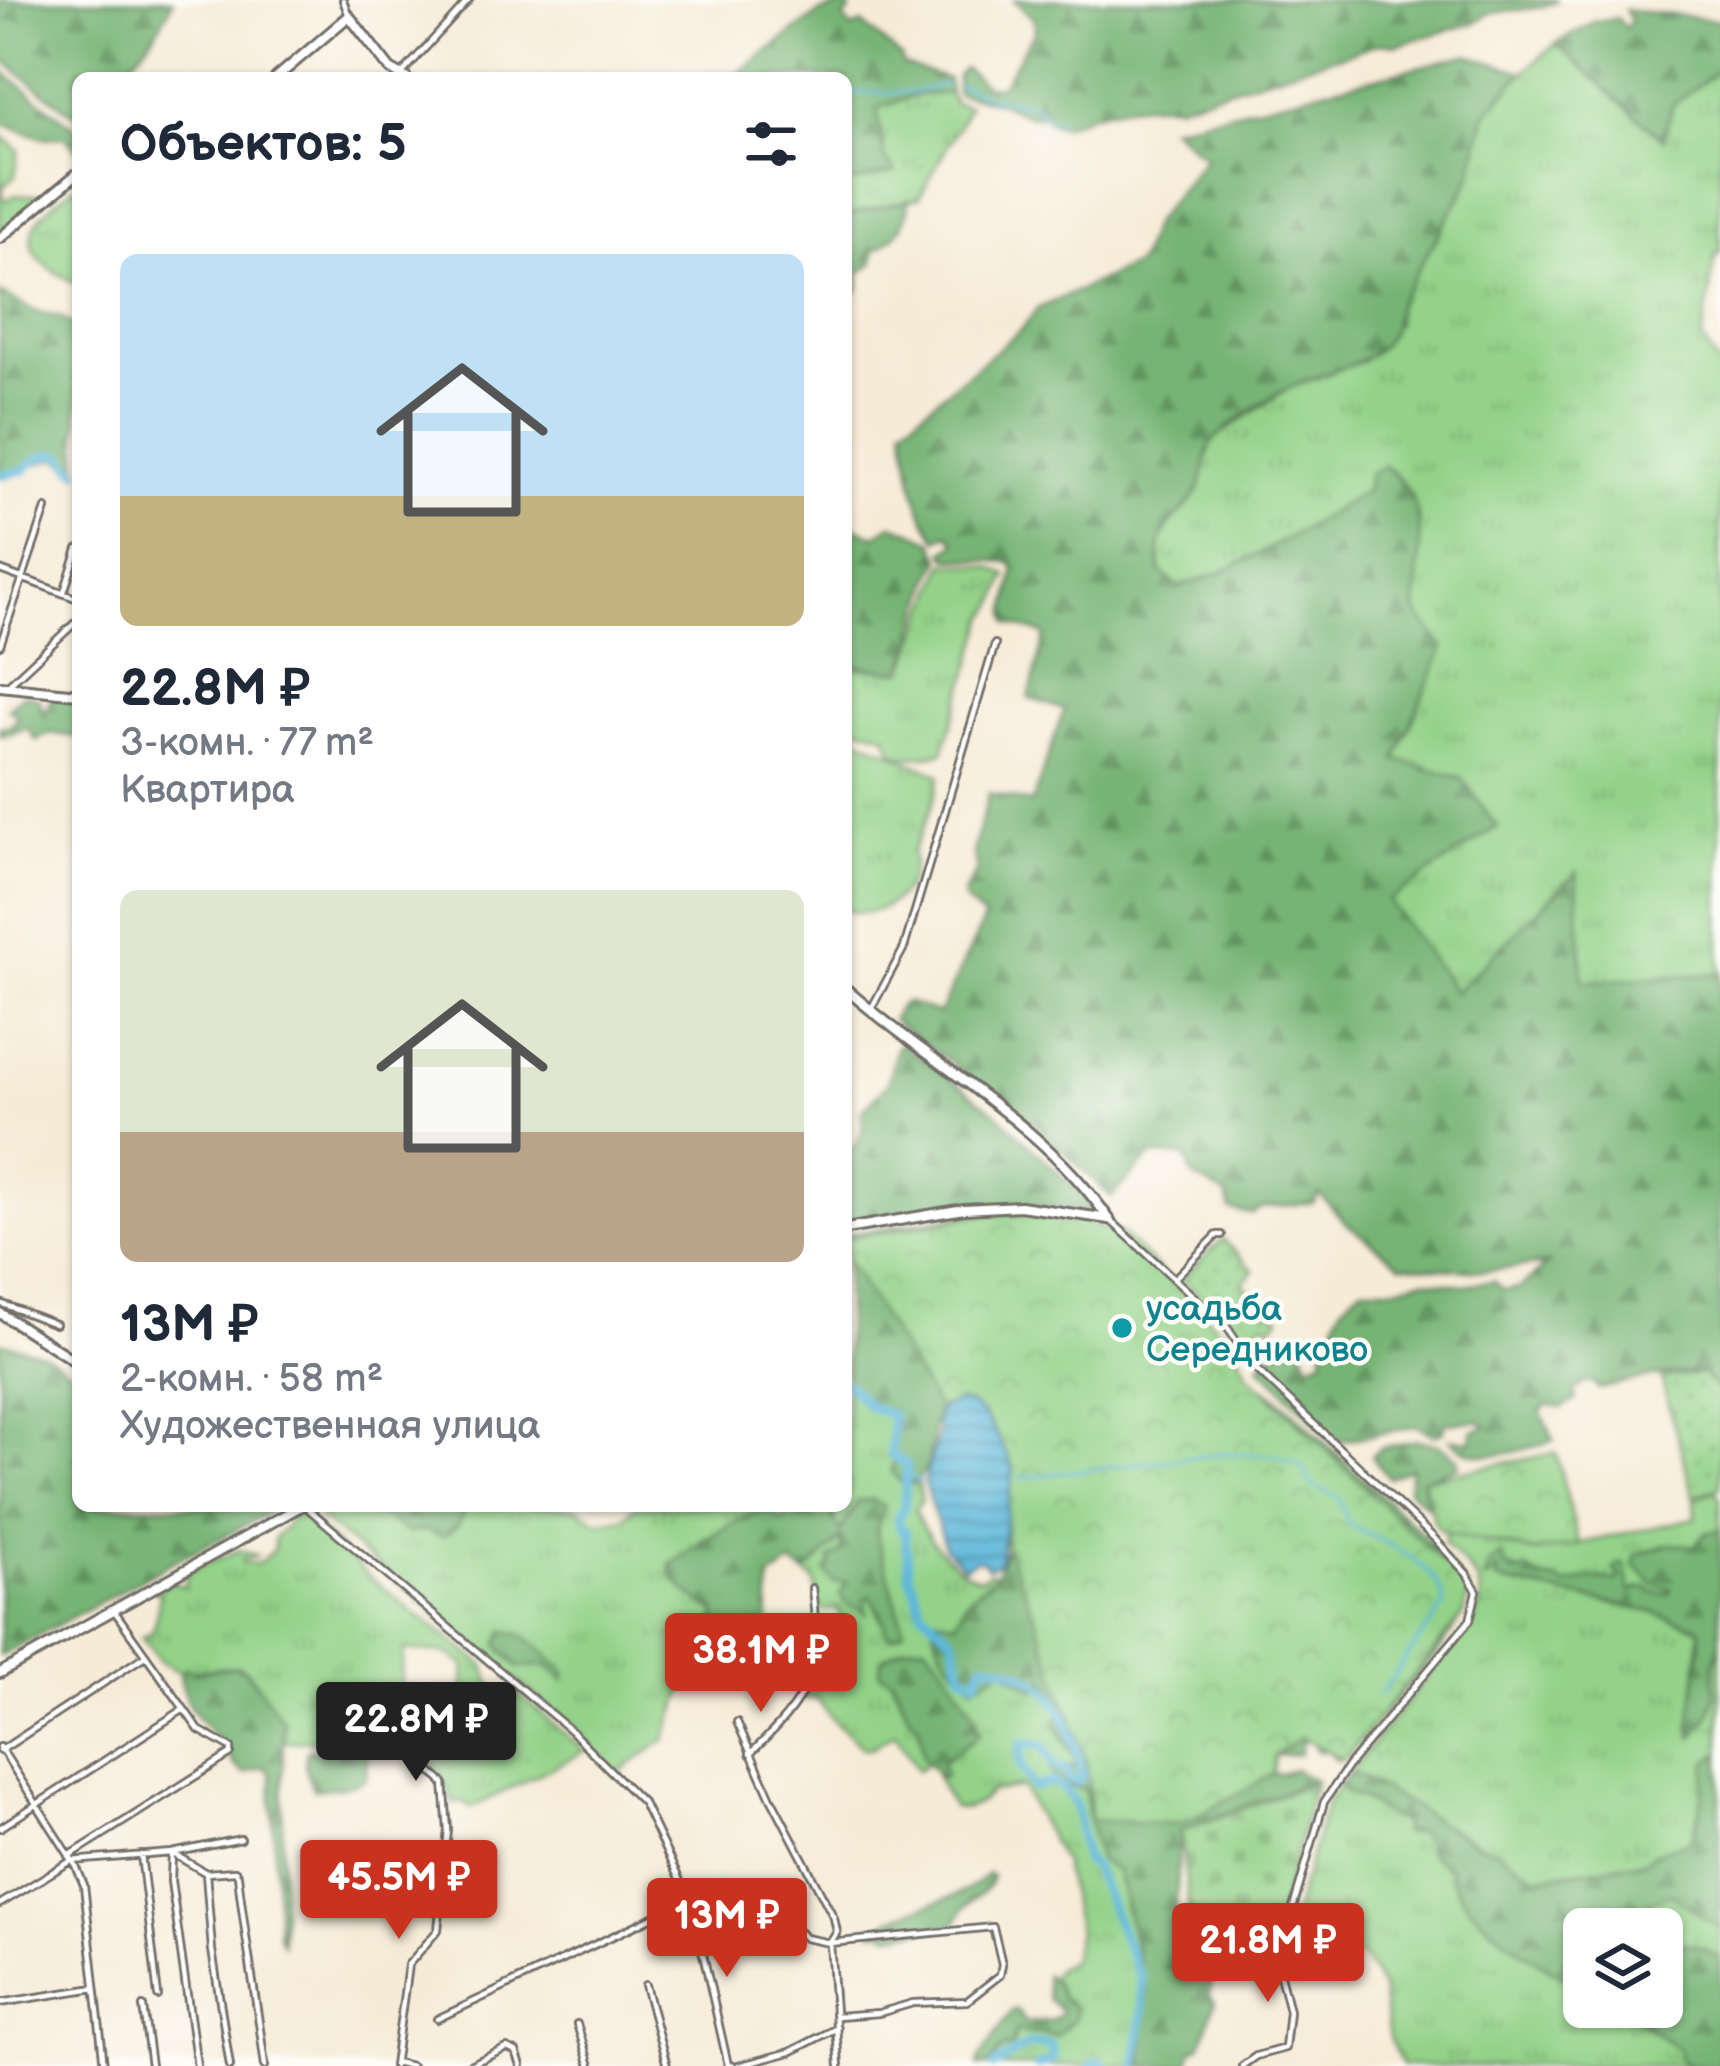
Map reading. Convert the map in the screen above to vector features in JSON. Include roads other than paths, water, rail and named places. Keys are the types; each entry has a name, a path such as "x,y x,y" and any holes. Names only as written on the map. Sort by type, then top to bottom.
{"street":[{"path":"344,0 349,16 394,72"},
{"path":"405,72 469,0"},
{"path":"283,72 349,16"},
{"path":"0,238 72,178"},
{"path":"0,645 46,508"},
{"path":"64,592 72,567"},
{"path":"0,571 72,596"},
{"path":"4,686 72,625"},
{"path":"870,1011 904,948 995,644"},
{"path":"4,686 72,693"},
{"path":"852,994 1020,1123 1109,1220 1227,1327 1254,1367 1474,1583 1478,1597 1474,1613 1324,1802 1277,1963 1289,2011 1286,2048 1256,2056 1242,2066"},
{"path":"852,1228 964,1209 1020,1206 1109,1220"},
{"path":"1175,1278 1217,1234 1222,1235"},
{"path":"0,1304 56,1324"},
{"path":"0,1313 72,1360"},
{"path":"0,1672 277,1512"},
{"path":"310,1512 591,1752 650,1812 687,1904 733,2066 790,2052 837,2028"},
{"path":"750,1754 800,1703 818,1642 812,1588"},
{"path":"0,1904 226,1760 231,1748 200,1730 113,1609"},
{"path":"104,2066 84,1885 1,1750 146,1655"},
{"path":"0,1828 184,1709"},
{"path":"736,1722 832,1911 837,1928 830,1942 839,2066"},
{"path":"400,1737 444,1783 448,1830 438,1930 408,1965 394,2064 411,2066"},
{"path":"70,1858 172,1853 241,1839"},
{"path":"172,1853 206,1873 235,1871 238,1875 248,1971 266,2066"},
{"path":"172,1853 171,1882 197,2066"},
{"path":"141,1855 158,1996"},
{"path":"206,1873 230,2066"},
{"path":"437,2019 687,1904 782,1910 805,1938 830,1942 993,1927 1002,1964 997,1981 962,2004 913,2003 836,2016"},
{"path":"645,1985 667,2066"},
{"path":"0,2003 95,1988"},
{"path":"143,2007 152,2066"},
{"path":"577,2024 590,2066"},
{"path":"467,2066 507,2048 516,2052 520,2066"}],"water":[{"path":"958,1401 985,1418 1014,1469 999,1563 987,1568 977,1559 964,1567 945,1548 924,1483 939,1431 935,1421 939,1410"}],"waterway":[{"path":"852,93 916,92 946,84"},
{"path":"958,85 992,98 1035,105 1048,121 1060,120"},
{"path":"0,475 25,470 49,455 60,454 72,466"},
{"path":"852,1389 870,1407 892,1415 891,1455 907,1465 904,1507 897,1518 905,1531 909,1573 922,1610 953,1638 962,1673 976,1680 984,1663 1008,1668 1043,1686 1064,1715 1083,1776 1077,1782 1070,1780 1066,1771 1053,1766 1044,1746 1021,1743 1020,1765 1034,1788 1051,1782 1075,1804 1085,1861 1094,1868 1141,1978 1143,2012 1136,2066"},
{"path":"1018,1478 1227,1453 1275,1456 1301,1464 1311,1485 1339,1498 1348,1524 1422,1566 1441,1591 1444,1606 1379,1695"},
{"path":"909,1476 920,1482"},
{"path":"994,2066 1029,2044 1051,2045 1054,2059 1038,2066"},
{"path":"1091,2066 1099,2062 1105,2066"}],"place":[{"name":"усадьба Середниково","path":"1122,1328"}]}
